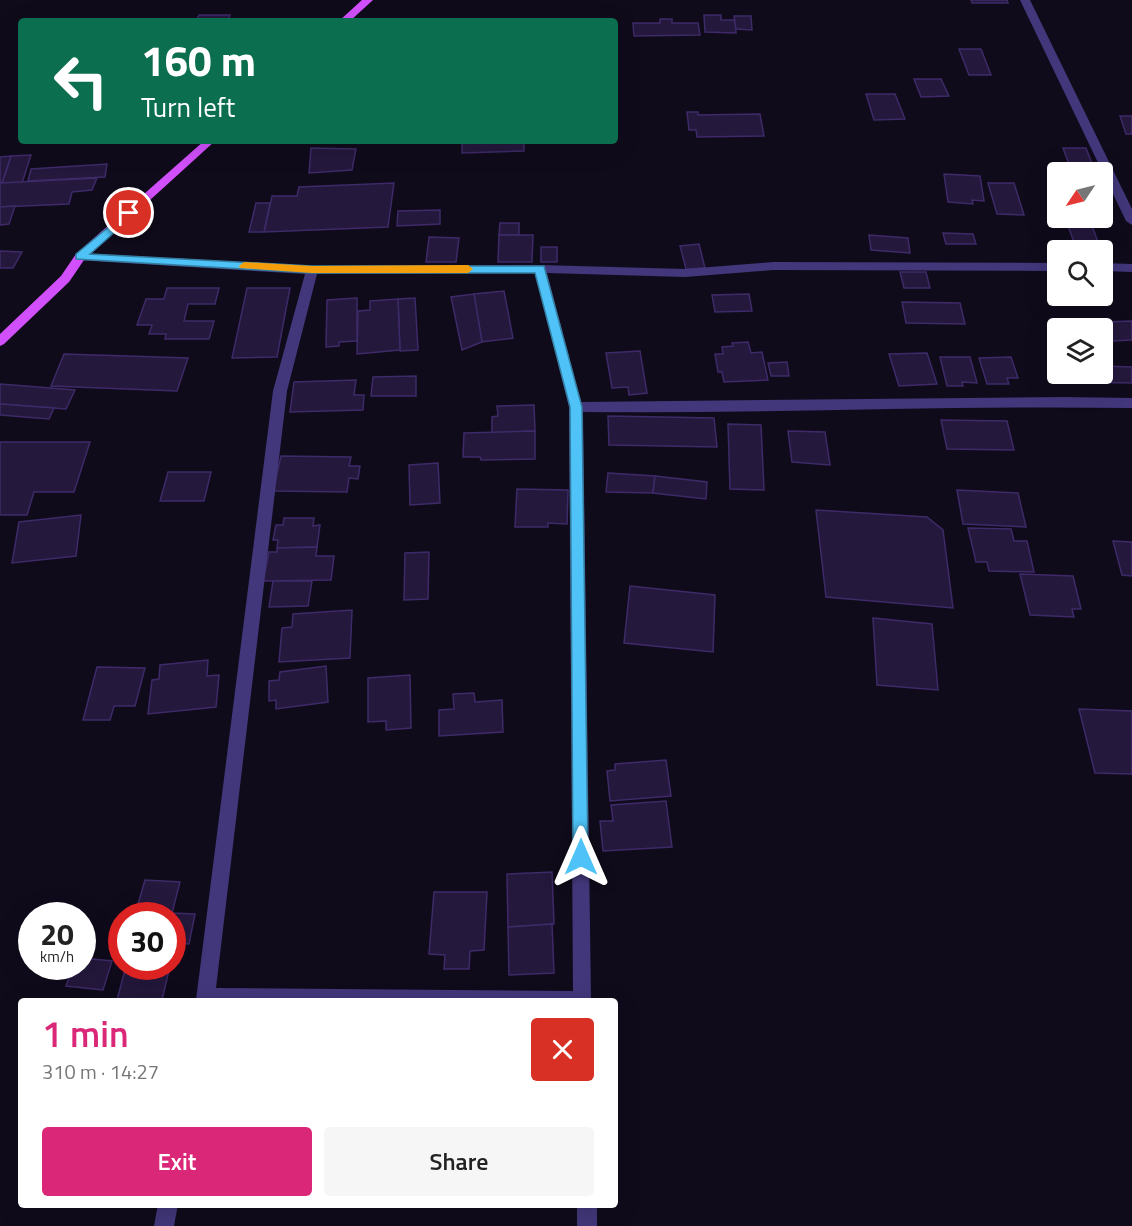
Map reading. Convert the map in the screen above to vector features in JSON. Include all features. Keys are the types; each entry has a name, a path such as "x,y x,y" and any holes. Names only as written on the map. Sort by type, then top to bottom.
{"main road":[{"path":"347,18 368,0"},
{"path":"0,341 65,279 80,257 207,144"}],"street":[{"path":"1025,0 1132,221"},
{"path":"80,257 312,270 540,269 685,273 773,266 1047,267"},
{"path":"1113,267 1132,268"},
{"path":"540,269 576,407 582,998"},
{"path":"205,998 280,391 312,270"},
{"path":"576,407 685,409 1057,401 1132,403"},
{"path":"164,1226 167,1208"},
{"path":"587,1208 587,1226"}],"building":[{"path":"971,0 1007,0 1008,3 972,3"},
{"path":"199,15 230,15 229,18 198,18"},
{"path":"704,15 721,15 721,20 735,20 736,33 705,32"},
{"path":"734,16 751,16 752,30 736,29"},
{"path":"660,19 672,19 672,23 698,23 700,35 634,36 633,23 660,23"},
{"path":"959,49 981,49 991,75 969,75"},
{"path":"914,79 941,79 949,96 921,97"},
{"path":"866,94 895,94 905,119 874,120"},
{"path":"687,112 698,112 698,115 760,114 764,136 697,137 696,130 689,130"},
{"path":"1120,116 1132,116 1132,134 1126,134"},
{"path":"462,144 524,144 524,151 462,153"},
{"path":"311,148 356,149 352,170 309,173"},
{"path":"1063,148 1086,148 1091,162 1068,162"},
{"path":"31,155 22,183 2,183 11,156"},
{"path":"11,156 2,183 0,183 0,157"},
{"path":"107,164 105,177 28,181 31,169"},
{"path":"944,174 980,176 984,201 972,200 973,204 948,202"},
{"path":"97,178 92,190 72,192 69,204 0,207 0,183"},
{"path":"394,183 388,227 264,232 272,196 297,196 299,187"},
{"path":"988,183 1014,183 1024,215 997,214"},
{"path":"256,203 270,203 264,232 249,232"},
{"path":"15,206 9,224 0,225 0,207"},
{"path":"440,210 440,224 397,226 398,211"},
{"path":"500,223 519,223 519,235 499,235"},
{"path":"1069,228 1093,228 1097,240 1073,240"},
{"path":"943,233 973,234 976,244 946,244"},
{"path":"499,235 533,235 532,262 498,262"},
{"path":"869,235 908,238 910,253 871,250"},
{"path":"429,237 459,238 456,262 426,262"},
{"path":"699,244 705,268 686,269 680,246"},
{"path":"541,247 557,247 557,262 541,262"},
{"path":"0,251 22,252 13,268 0,268"},
{"path":"900,272 926,272 930,288 904,288"},
{"path":"167,288 219,288 215,304 188,304 184,321 214,321 209,339 165,339 166,334 149,334 152,325 137,325 146,299 164,299"},
{"path":"247,288 290,288 277,357 232,358"},
{"path":"504,291 513,338 482,342 474,294"},
{"path":"474,294 482,342 462,350 451,297"},
{"path":"749,294 752,311 715,312 712,295"},
{"path":"357,298 357,341 339,342 339,346 326,347 327,300"},
{"path":"415,298 418,350 400,351 398,299"},
{"path":"398,299 400,350 357,354 358,311 370,310 370,301"},
{"path":"902,302 960,303 965,324 906,323"},
{"path":"1132,321 1132,340 1113,341 1113,322"},
{"path":"748,342 751,353 762,352 768,380 724,382 722,372 718,372 715,354 723,354 722,347 733,346 732,343"},
{"path":"640,351 647,393 629,395 628,387 612,388 606,353"},
{"path":"927,353 937,384 899,386 889,354"},
{"path":"64,354 188,358 177,391 51,386"},
{"path":"940,357 970,357 977,383 962,382 963,386 947,386"},
{"path":"1011,357 1018,378 1007,378 1009,384 987,384 979,358"},
{"path":"787,362 789,376 771,376 768,363"},
{"path":"1113,366 1132,367 1132,383 1113,383"},
{"path":"416,376 416,396 371,396 373,377"},
{"path":"356,380 354,395 364,395 363,410 290,412 294,382"},
{"path":"0,384 75,390 66,409 0,404"},
{"path":"0,404 54,408 49,419 0,415"},
{"path":"534,405 535,431 492,433 492,417 498,416 497,406"},
{"path":"608,416 714,418 717,447 609,445"},
{"path":"941,420 1007,421 1014,450 947,449"},
{"path":"728,424 761,425 764,490 730,489"},
{"path":"535,431 535,459 481,460 480,457 463,457 464,433"},
{"path":"788,431 825,432 830,465 792,462"},
{"path":"0,442 90,442 74,492 34,492 27,515 0,515"},
{"path":"281,456 351,457 349,466 360,466 358,479 349,478 347,492 273,491"},
{"path":"438,463 440,503 410,505 409,465"},
{"path":"168,472 211,472 204,501 160,501"},
{"path":"608,473 655,476 653,493 606,492"},
{"path":"655,476 707,482 706,499 653,493"},
{"path":"517,489 568,490 567,524 548,523 548,527 515,527"},
{"path":"957,490 1018,493 1026,527 963,524"},
{"path":"816,510 927,517 943,530 953,608 826,597"},
{"path":"81,515 76,556 12,563 19,522"},
{"path":"284,518 314,518 313,526 320,525 317,547 277,548 278,540 273,540 276,525 283,525"},
{"path":"968,528 1011,529 1014,541 1027,541 1034,572 989,571 987,562 976,562"},
{"path":"1113,541 1132,542 1132,576 1122,575"},
{"path":"317,547 316,556 334,556 331,580 263,581 269,552 277,552 277,548"},
{"path":"429,552 428,599 404,600 405,553"},
{"path":"1020,574 1073,576 1081,609 1072,609 1074,617 1030,615"},
{"path":"273,581 312,581 308,606 269,607"},
{"path":"630,586 715,595 713,652 624,643"},
{"path":"352,610 350,658 279,662 282,628 292,627 293,614"},
{"path":"873,618 932,624 938,690 877,685"},
{"path":"208,660 207,676 219,675 216,707 148,714 152,680 159,679 160,665"},
{"path":"326,666 328,702 276,709 276,700 269,701 269,681 279,680 280,672"},
{"path":"97,667 145,668 135,706 114,706 110,720 83,720"},
{"path":"410,675 411,728 386,730 386,721 368,722 368,678"},
{"path":"474,693 475,702 502,700 503,732 439,736 439,710 454,709 453,694"},
{"path":"1079,709 1132,711 1132,774 1095,773"},
{"path":"666,760 671,796 610,801 607,771 615,770 615,764"},
{"path":"666,801 672,847 603,851 600,821 613,821 611,805"},
{"path":"552,872 554,924 508,927 507,874"},
{"path":"145,880 180,882 175,902 139,902"},
{"path":"434,892 487,892 484,950 470,951 469,969 444,969 445,955 429,954"},
{"path":"186,914 195,914 189,944 186,944"},
{"path":"552,924 554,973 509,975 508,927"},
{"path":"96,959 108,961 108,974 103,990 66,986 68,980 96,980"},
{"path":"122,980 167,980 162,998 118,998"}],"slow traffic":[{"path":"244,266 312,270 468,269"}],"route":[{"path":"129,213 80,257 312,270 540,269 576,407 581,857"}]}
